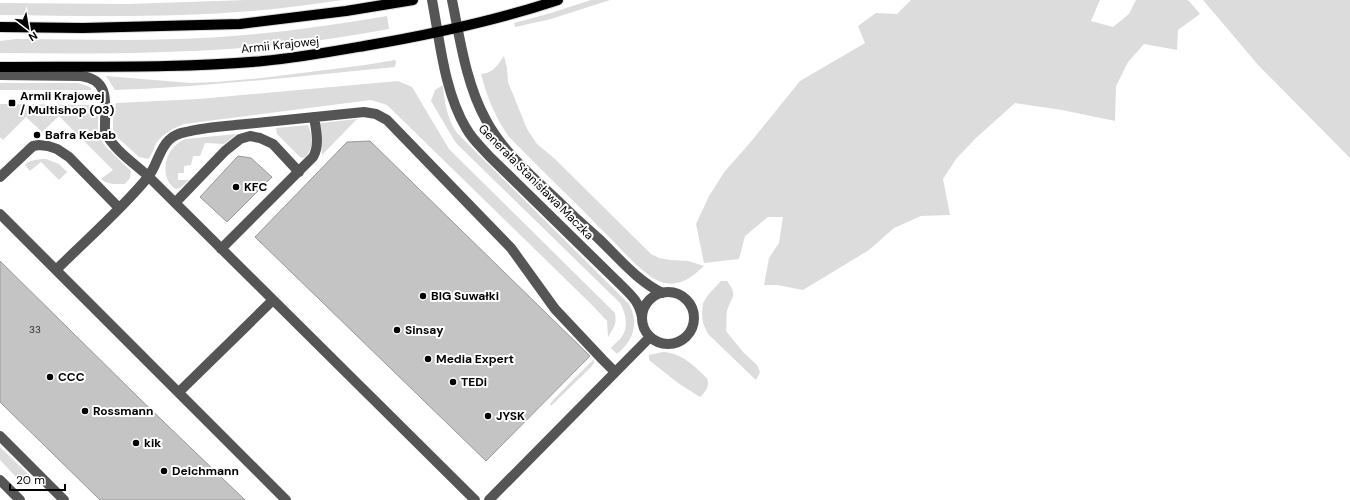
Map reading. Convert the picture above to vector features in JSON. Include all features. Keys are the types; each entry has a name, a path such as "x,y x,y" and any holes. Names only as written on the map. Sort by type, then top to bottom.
{"main road":[{"path":"0,27 83,28 240,24 346,11 413,0"},
{"name":"Armii Krajowej","path":"0,67 203,65 263,61 314,55 390,42 458,28 558,0"}],"street":[{"name":"Generała Stanisława Maczka","path":"432,0 446,74 453,98 458,113 472,137 489,156 624,288 640,307 642,317"},
{"name":"Generała Stanisława Maczka","path":"452,0 473,89 485,118 498,140 529,174 633,271 654,289 663,293"},
{"path":"0,75 81,76 98,82 104,91 105,132 120,151 148,176 475,500"},
{"path":"56,270 119,208 148,176 169,140 185,132 215,127 364,112 376,114 387,120 511,248 556,309 616,372"},
{"path":"221,249 299,172 316,152 318,145 314,117"},
{"path":"175,203 225,151 240,139 250,136 260,138 272,144 299,172"},
{"path":"0,177 33,146 48,146 57,149 68,157 119,208"},
{"path":"0,214 286,500"},
{"path":"671,292 679,294 686,299 692,310 694,321 691,329 687,336 673,344 657,342 650,337 645,331 642,317 644,308 648,301 663,293 671,292"},
{"path":"179,392 273,300"},
{"path":"489,500 650,337"},
{"path":"0,436 58,498"},
{"path":"0,480 20,500"}],"shaded area":[{"path":"246,0 343,0 264,10 189,15 0,15 0,3 127,4"},
{"path":"591,0 610,0 551,19 515,27 514,23"},
{"path":"911,0 1100,0 1091,21 1113,27 1129,14 1136,0 1187,0 1200,14 1178,30 1177,50 1144,44 1128,62 1116,86 1115,121 1062,110 1015,103 976,138 956,159 943,179 950,215 921,216 894,228 869,250 803,290 777,285 764,285 769,258 779,243 783,217 768,217 745,236 739,259 704,263 696,224 709,196 725,171 800,81 865,43 858,26 876,13 897,14"},
{"path":"1203,0 1350,0 1350,158 1259,66"},
{"path":"387,16 389,29 334,38 260,47 151,52 0,53 0,41 16,39 137,40 203,38 282,31"},
{"path":"504,56 508,82 527,129 537,144 555,159 651,254 659,258 688,261 704,266 685,280 674,284 661,282 646,273 630,259 509,137 492,107 481,74 492,71"},
{"path":"395,60 395,67 255,81 150,89 115,90 106,76 191,83 216,82 262,78"},
{"path":"398,81 412,87 449,149 615,313 616,320 608,337 607,321 591,304 387,105 371,100 184,124 169,131 163,136 156,144 148,159 139,157 118,138 113,129 113,118 116,103 199,99"},
{"path":"0,83 78,83 90,87 92,90 0,90"},
{"path":"443,85 448,114 452,125 457,132 629,304 634,318 633,331 623,349 617,354 611,348 624,334 626,325 624,312 620,303 458,145 431,101 435,90"},
{"path":"0,104 98,105 98,131 104,145 131,171 130,178 125,184 115,184 103,181 101,179 113,170 59,116 42,132 26,117 3,140 0,137"},
{"path":"357,119 322,155 320,124"},
{"path":"308,125 312,143 310,151 304,158 300,157 277,134 276,128"},
{"path":"237,134 224,144 205,143 200,156 193,156 191,165 184,166 184,173 178,173 178,180 189,180 180,188 176,189 172,186 167,178 165,168 170,151 178,143 185,139"},
{"path":"46,159 59,164 67,172 59,180 41,162 30,171 25,165 31,161"},
{"path":"721,281 727,281 733,290 733,296 727,311 726,331 743,352 757,365 760,372 756,380 708,334 703,323 703,303"},
{"path":"663,352 682,358 707,378 707,388 700,397 678,383 649,360 649,355"},
{"path":"594,359 594,363 591,367 551,406 550,404 554,399"},
{"path":"0,447 27,473 31,478 32,484 28,486 21,482 0,460"}],"building":[{"name":"BIG Suwałki","path":"370,141 590,356 486,461 255,237 347,142"},
{"name":"KFC","path":"238,156 251,158 272,177 227,222 200,197"},
{"path":"0,261 245,500 100,500 0,402"}],"place":[{"name":"Armii Krajowej / Multishop (03)","path":"12,103"},
{"name":"Bafra Kebab","path":"37,135"},
{"name":"KFC","path":"236,187"},
{"name":"BIG Suwałki","path":"423,296"},
{"name":"Sinsay","path":"397,330"},
{"name":"Media Expert","path":"428,359"},
{"name":"CCC","path":"50,377"},
{"name":"TEDi","path":"453,382"},
{"name":"Rossmann","path":"85,411"},
{"name":"JYSK","path":"488,416"},
{"name":"kik","path":"136,443"},
{"name":"Deichmann","path":"164,471"}]}
